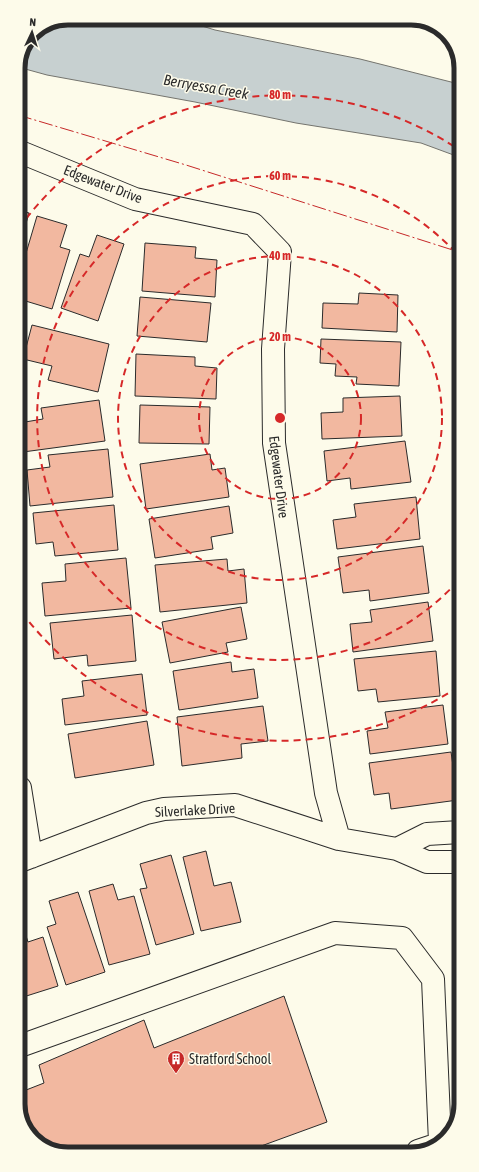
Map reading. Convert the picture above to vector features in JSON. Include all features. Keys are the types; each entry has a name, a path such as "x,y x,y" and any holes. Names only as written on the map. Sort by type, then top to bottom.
{"street":[{"name":"Edgewater Drive","path":"25,154 135,199 253,224 280,252 273,350 274,442 326,793 339,839"},
{"name":"Silverlake Drive","path":"25,859 146,813 164,809 235,805 339,839 397,849 427,862 454,862"},
{"path":"397,849 427,834 454,832"},
{"path":"25,1044 335,933 402,938 433,980 440,1135"}],"water":[{"name":"Berryessa Creek","path":"199,25 215,30 360,59 454,83 454,155 421,143 296,123 195,102 47,75 25,69 26,57 28,52 52,52 52,28 60,26"}],"building":[{"path":"25,212 29,213 25,227"},
{"path":"37,216 67,225 60,247 70,250 52,309 25,301 25,257"},
{"path":"97,235 124,244 98,321 61,308 80,254 89,257"},
{"path":"145,243 196,247 195,258 217,260 215,297 142,291"},
{"path":"359,293 398,295 397,332 322,328 323,303 358,304"},
{"path":"140,297 211,303 207,342 137,336"},
{"path":"32,325 109,344 98,392 48,380 52,366 25,359 25,351"},
{"path":"321,339 401,342 399,386 356,384 357,377 335,376 336,364 320,363"},
{"path":"136,354 195,357 195,366 217,368 216,399 135,396"},
{"path":"400,396 402,436 322,439 321,413 343,412 343,398"},
{"path":"99,400 105,441 25,452 25,422 43,419 41,408"},
{"path":"140,405 210,407 209,444 139,443"},
{"path":"405,441 411,482 351,489 350,478 327,481 324,451"},
{"path":"108,449 113,497 30,506 27,470 50,467 48,455"},
{"path":"210,454 212,470 225,468 229,497 146,509 140,464"},
{"path":"416,497 420,539 337,549 333,520 356,517 354,504"},
{"path":"114,505 118,550 55,556 53,542 36,544 33,513"},
{"path":"229,506 233,533 211,537 213,549 155,558 149,519"},
{"path":"423,546 429,593 370,601 369,590 343,593 338,557"},
{"path":"126,558 131,608 45,616 42,583 66,581 65,564"},
{"path":"227,559 228,571 244,569 247,603 160,612 155,565"},
{"path":"428,602 433,641 353,652 350,624 372,622 370,610"},
{"path":"241,607 247,639 226,643 228,652 170,663 162,622"},
{"path":"132,615 136,661 88,666 87,655 54,659 50,623"},
{"path":"436,651 440,696 378,702 376,689 358,691 354,659"},
{"path":"231,662 232,672 254,669 258,698 179,710 173,671"},
{"path":"142,674 147,715 65,725 62,699 84,696 82,681"},
{"path":"443,705 448,744 370,754 367,731 388,728 385,712"},
{"path":"263,706 268,741 241,744 242,758 182,766 177,717"},
{"path":"147,721 154,765 75,778 68,734"},
{"path":"451,752 454,773 454,801 391,809 389,793 374,795 369,763"},
{"path":"206,851 214,886 231,882 241,922 201,931 183,857"},
{"path":"171,855 194,934 156,945 140,889 147,888 140,864"},
{"path":"113,884 118,900 134,896 150,954 109,965 89,891"},
{"path":"78,892 105,972 66,985 47,927 56,924 49,901"},
{"path":"25,933 28,942 43,937 58,986 25,996"},
{"name":"Stratford School","path":"284,996 327,1122 258,1147 65,1147 51,1144 42,1138 32,1128 25,1110 25,1090 44,1083 39,1065 144,1020 154,1048"}],"power":[{"path":"25,117 186,165 454,250"}],"place":[{"name":"Stratford School","path":"176,1074"}]}
